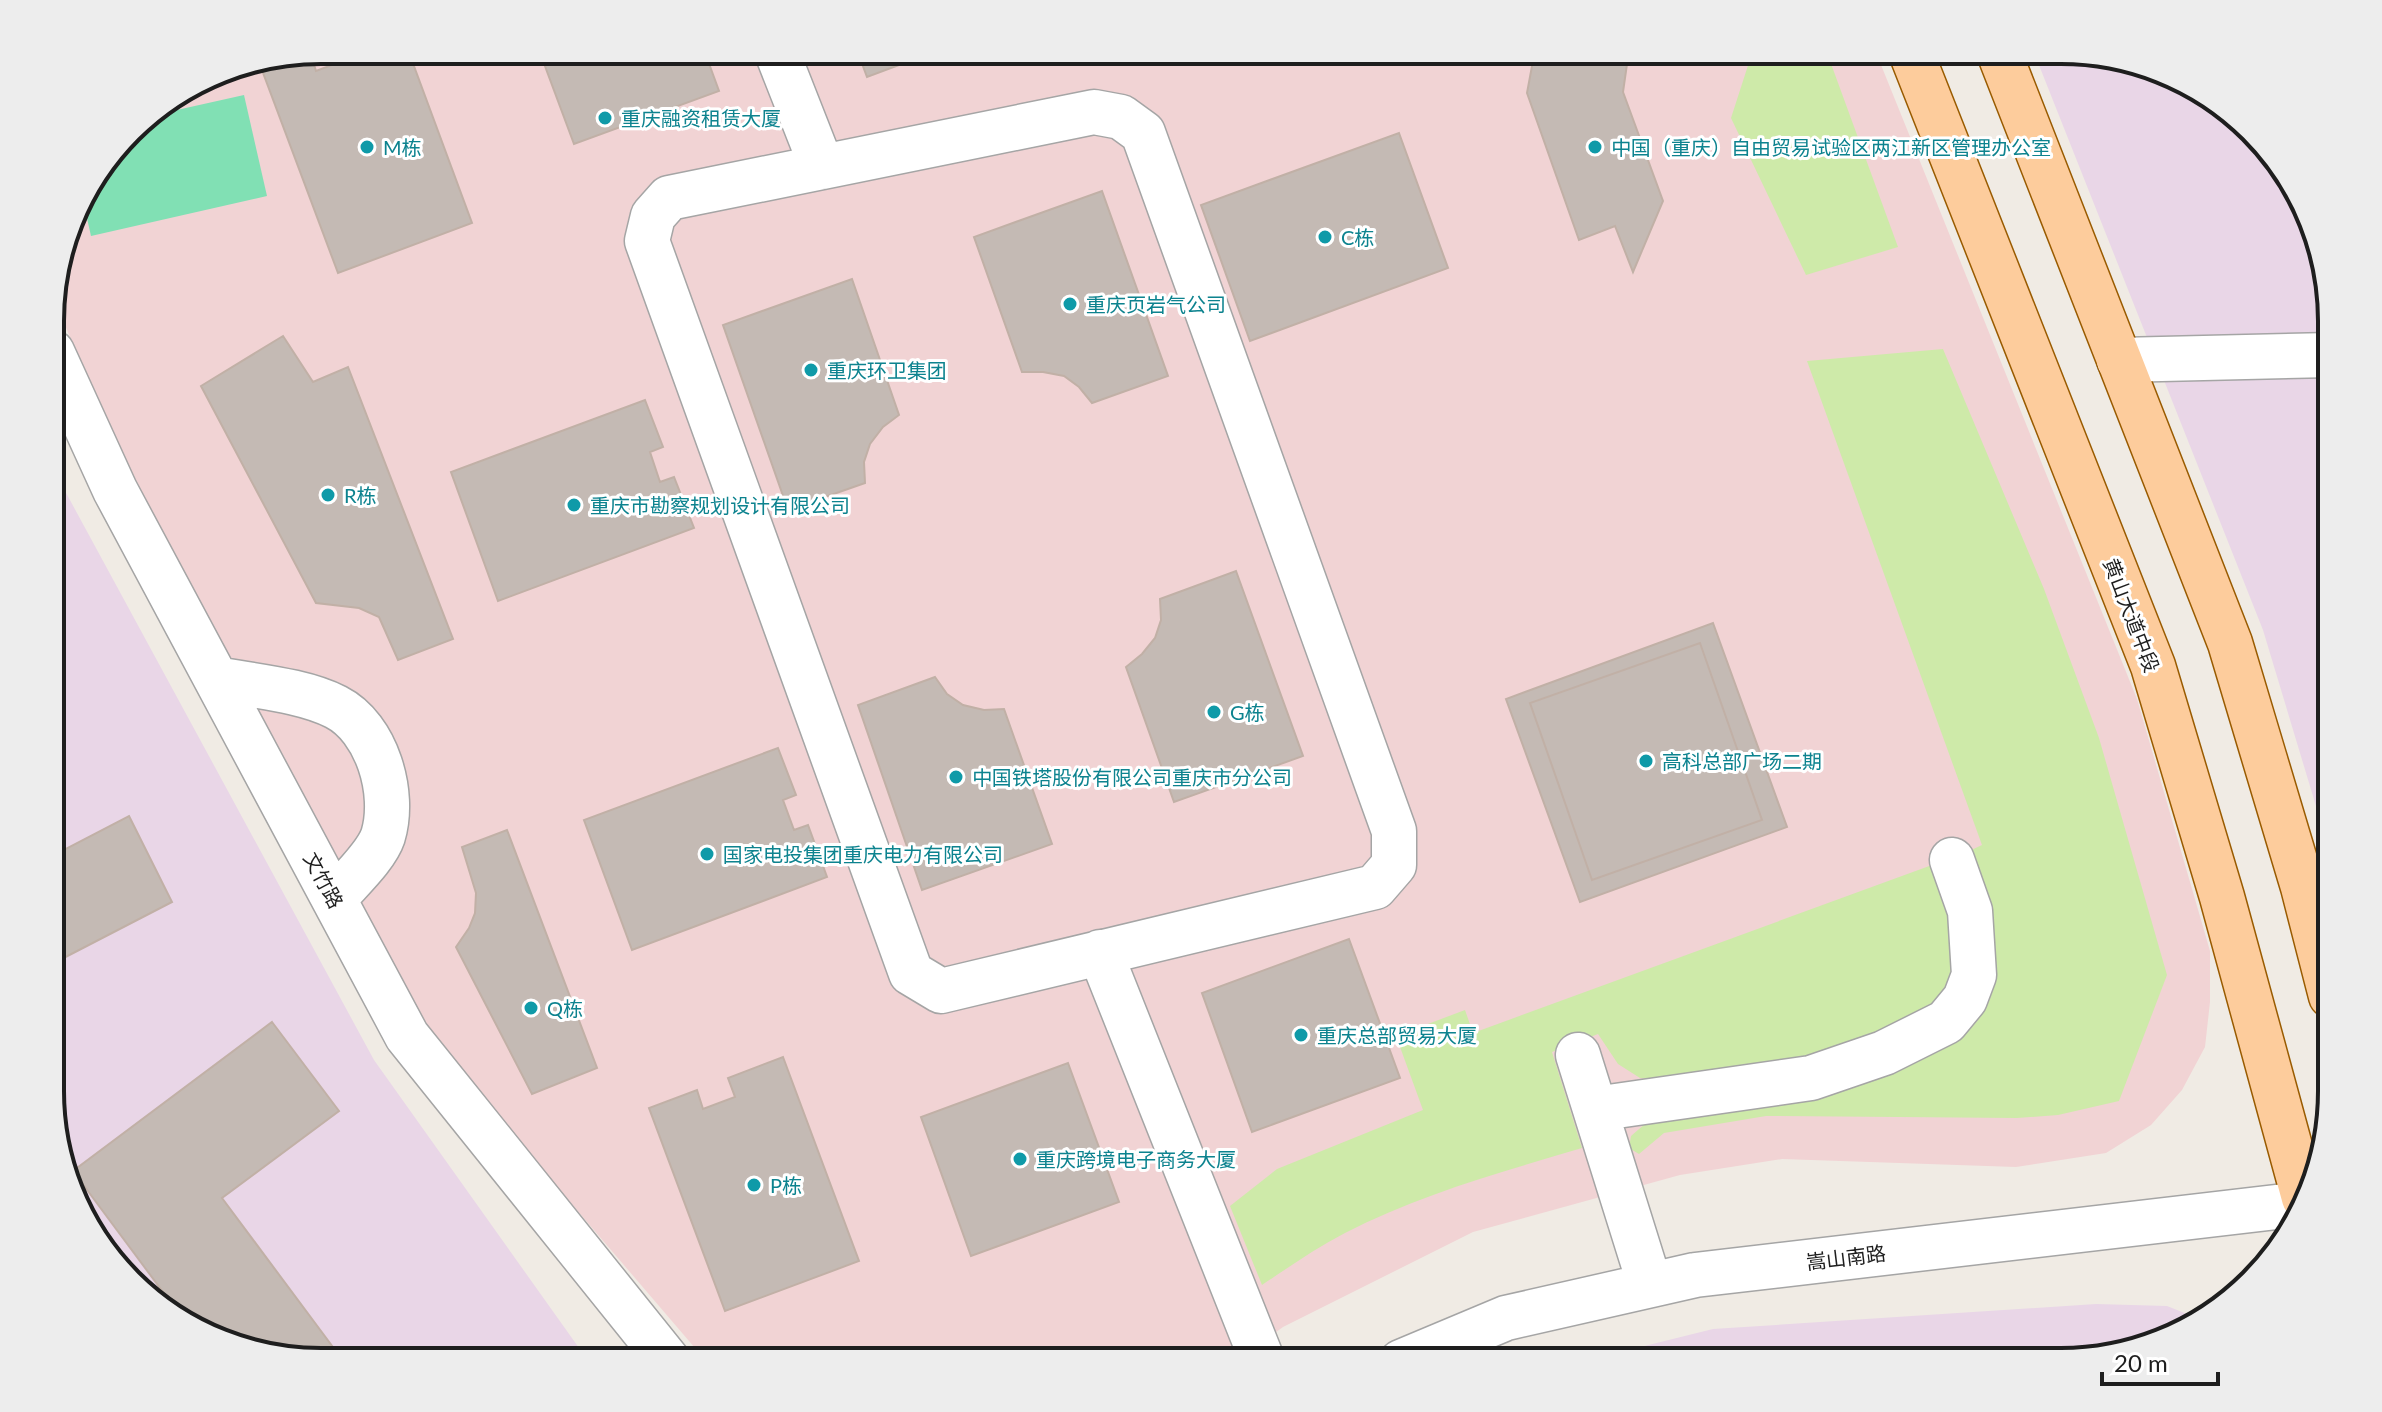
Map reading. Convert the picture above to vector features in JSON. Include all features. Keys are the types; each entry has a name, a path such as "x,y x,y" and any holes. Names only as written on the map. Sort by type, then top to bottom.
{"main road":[{"name":"黄山大道中段","path":"1916,64 2153,666 2222,897 2300,1184"},
{"path":"2003,64 2230,643 2317,942"}],"street":[{"path":"782,64 822,167"},
{"path":"1094,112 1121,117 1143,133 1394,831 1394,865 1375,887 941,991 911,973 647,241 653,216 669,198 822,167 1094,112"},
{"path":"2119,360 2317,355"},
{"name":"文竹路","path":"64,378 115,490 407,1036 658,1348"},
{"path":"217,679 323,702 354,718 367,734 383,775 386,806 382,837 334,899"},
{"path":"1595,1109 1811,1078 1884,1053 1946,1022 1965,999 1974,975 1970,911 1952,860"},
{"path":"1100,952 1257,1347"},
{"path":"1578,1055 1650,1285"},
{"name":"嵩山南路","path":"1436,1347 1506,1318 1695,1275 2292,1205"}],"shaded area":[{"path":"321,64 1881,64 2137,699 2210,951 2210,1002 2205,1047 2182,1090 2151,1125 2106,1153 2016,1167 1782,1159 1680,1175 1473,1232 1283,1327 1255,1347 695,1348 419,1026 129,478 64,323 66,287 78,238 90,207 107,178 139,139 192,98 254,73 287,66"},
{"path":"2039,64 2095,66 2128,73 2159,84 2204,107 2254,151 2275,178 2292,207 2304,238 2313,271 2317,304 2317,809 2263,630"},
{"path":"64,489 374,1060 579,1348 321,1348 287,1346 254,1339 192,1314 164,1295 128,1261 107,1234 90,1205 73,1158 66,1125 64,1091"},
{"path":"2096,1304 2167,1306 2189,1315 2128,1339 2078,1347 1639,1347 1713,1329"}],"green space":[{"path":"1748,64 1831,64 1898,247 1806,275 1731,118"},
{"path":"244,95 267,196 91,236 87,216 107,178 139,139 173,111"},
{"path":"1943,349 2044,589 2099,738 2167,975 2119,1101 2058,1115 2017,1118 1766,1116 1664,1133 1639,1154 1629,1148 1631,1136 1646,1123 1899,1064 1956,1041 1985,1009 1993,987 1996,965 1994,942 1967,852 1982,845 1807,361"},
{"path":"1932,865 1952,917 1956,944 1950,991 1930,1011 1819,1057 1670,1081 1640,1078 1618,1064 1598,1034 1552,1052 1582,1148 1462,1185 1373,1219 1334,1239 1262,1285 1230,1206 1277,1169 1423,1110 1396,1036 1465,1010 1473,1033"}],"building":[{"name":"M栋","path":"314,64 316,71 335,64 413,64 472,223 338,273 262,71"},
{"name":"重庆融资租赁大厦","path":"544,64 709,64 719,91 574,144"},
{"path":"862,64 902,64 867,77"},
{"name":"中国（重庆）自由贸易试验区两江新区管理办公室","path":"1532,64 1627,64 1623,92 1663,201 1633,272 1615,226 1579,240 1527,93"},
{"name":"C栋","path":"1399,133 1448,268 1250,341 1201,205"},
{"name":"重庆页岩气公司","path":"1102,191 1168,376 1092,403 1079,387 1064,376 1022,372 974,237"},
{"name":"重庆环卫集团","path":"852,279 899,415 883,427 870,444 864,462 865,483 788,510 723,325"},
{"name":"R栋","path":"283,336 313,382 348,367 453,639 398,660 379,617 359,608 316,603 201,386"},
{"name":"重庆市勘察规划设计有限公司","path":"645,400 663,447 650,452 660,482 674,477 694,528 498,601 451,472"},
{"name":"G栋","path":"1236,571 1303,756 1174,802 1126,667 1155,638 1161,620 1160,599"},
{"path":"1713,623 1787,827 1580,902 1506,699","holes":["1700,643 1762,820 1592,880 1530,703"]},
{"name":"高科总部广场二期","path":"1700,643 1762,820 1592,880 1530,703"},
{"name":"中国铁塔股份有限公司重庆市分公司","path":"935,677 947,694 963,705 984,710 1004,709 1052,844 922,890 858,705"},
{"name":"国家电投集团重庆电力有限公司","path":"778,748 796,795 783,800 794,830 808,825 827,877 632,950 584,820"},
{"path":"129,816 172,902 64,958 64,850"},
{"name":"Q栋","path":"507,830 597,1068 532,1094 456,947 475,913 476,893 462,847"},
{"name":"重庆总部贸易大厦","path":"1349,939 1400,1078 1252,1132 1202,993"},
{"path":"272,1022 339,1111 222,1198 334,1348 287,1346 254,1339 192,1314 166,1297 82,1183 77,1168"},
{"name":"P栋","path":"783,1057 859,1261 725,1311 649,1108 697,1090 703,1109 735,1097 728,1078"},
{"name":"重庆跨境电子商务大厦","path":"1068,1063 1119,1202 971,1256 921,1117"}],"place":[{"name":"重庆融资租赁大厦","path":"605,118"},
{"name":"M栋","path":"367,147"},
{"name":"中国（重庆）自由贸易试验区两江新区管理办公室","path":"1595,147"},
{"name":"C栋","path":"1325,237"},
{"name":"重庆页岩气公司","path":"1070,304"},
{"name":"重庆环卫集团","path":"811,370"},
{"name":"R栋","path":"328,495"},
{"name":"重庆市勘察规划设计有限公司","path":"574,505"},
{"name":"G栋","path":"1214,712"},
{"name":"高科总部广场二期","path":"1646,761"},
{"name":"中国铁塔股份有限公司重庆市分公司","path":"956,777"},
{"name":"国家电投集团重庆电力有限公司","path":"707,854"},
{"name":"Q栋","path":"531,1008"},
{"name":"重庆总部贸易大厦","path":"1301,1035"},
{"name":"重庆跨境电子商务大厦","path":"1020,1159"},
{"name":"P栋","path":"754,1185"}]}
